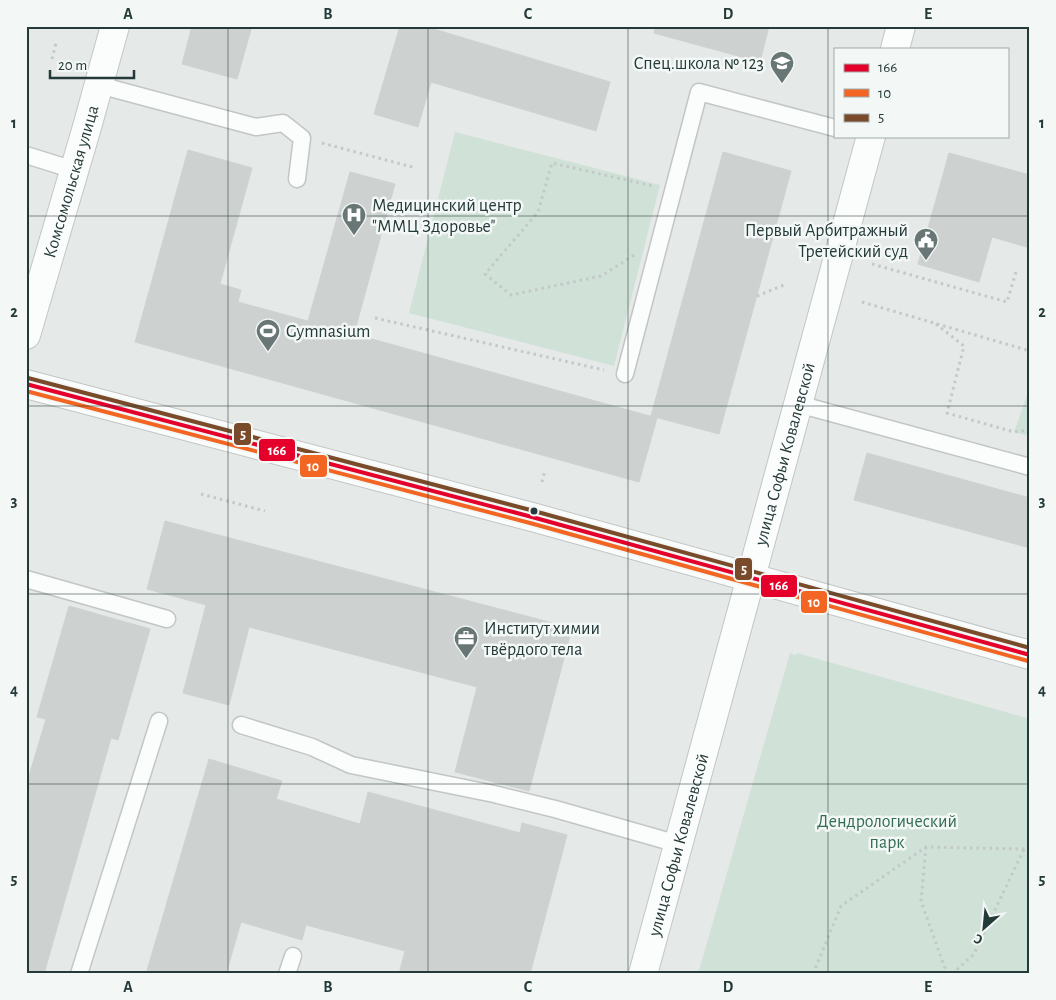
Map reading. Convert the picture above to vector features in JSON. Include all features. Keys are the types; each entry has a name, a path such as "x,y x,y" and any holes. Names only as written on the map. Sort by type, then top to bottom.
{"street":[{"name":"Комсомольская улица","path":"26,335 114,26"},
{"path":"895,48 901,26"},
{"name":"улица Софьи Ковалевской","path":"643,974 798,404 867,138"},
{"path":"26,384 532,517 1030,655"}],"lane":[{"path":"98,85 256,127 283,123 302,138 297,179"},
{"path":"625,374 699,92 834,128"},
{"path":"26,155 74,170"},
{"path":"798,404 1030,467"},
{"path":"26,579 167,619"},
{"path":"79,974 159,721"},
{"path":"241,725 312,747 351,765 494,794 555,809 678,844"},
{"path":"287,974 292,956"}],"path":[{"path":"52,58 56,43"},
{"path":"302,138 416,168"},
{"path":"661,236 601,276 511,295 485,274 538,212 552,162 673,191"},
{"path":"872,264 1007,302 1016,272"},
{"path":"757,296 784,285"},
{"path":"862,302 1030,351"},
{"path":"375,318 625,374"},
{"path":"936,324 964,346 947,413 1014,432 1030,430"},
{"path":"542,482 545,470"},
{"path":"200,494 265,511"},
{"path":"952,974 974,954 1024,849 1030,844"},
{"path":"813,974 841,906 926,847 1024,849"},
{"path":"926,847 921,901 947,974"}],"green space":[{"path":"455,132 660,185 614,366 409,313"},
{"path":"1030,387 1030,436 1014,432"},
{"name":"Дендрологический парк","path":"790,653 796,655 797,653 1030,719 1030,974 698,974"}],"building":[{"path":"192,26 252,26 237,79 182,64"},
{"path":"400,26 424,26 610,82 596,131 431,82 418,127 374,114"},
{"path":"655,26 769,26 760,62 654,33"},
{"path":"188,150 252,168 220,284 241,290 238,302 308,321 350,172 395,184 354,334 657,418 639,482 135,342"},
{"path":"723,152 791,171 719,434 651,416"},
{"path":"949,153 1030,175 1030,248 992,237 979,282 918,264"},
{"path":"867,453 1030,498 1030,548 854,500"},
{"name":"Институт химии твёрдого тела","path":"165,521 572,628 529,791 455,772 477,687 249,627 229,705 183,693 206,605 147,589"},
{"path":"69,606 150,629 118,740 111,738 44,974 26,974 26,786 46,719 37,717"},
{"path":"209,759 282,781 276,799 360,824 368,792 520,833 522,823 567,835 530,974 399,974 405,951 306,925 302,940 241,922 226,974 146,974"}],"transit line":[{"name":"5","path":"28,378 534,511 1030,648"},
{"name":"166","path":"26,384 532,517 1030,655"},
{"name":"10","path":"26,391 530,523 1028,661"}],"place":[{"name":"Спец.школа № 123","path":"782,84"},
{"name":"Медицинский центр \"ММЦ Здоровье\"","path":"354,236"},
{"name":"Первый Арбитражный Третейский суд","path":"926,261"},
{"name":"Gymnasium","path":"268,352"},
{"name":"Институт химии твёрдого тела","path":"466,659"}]}
